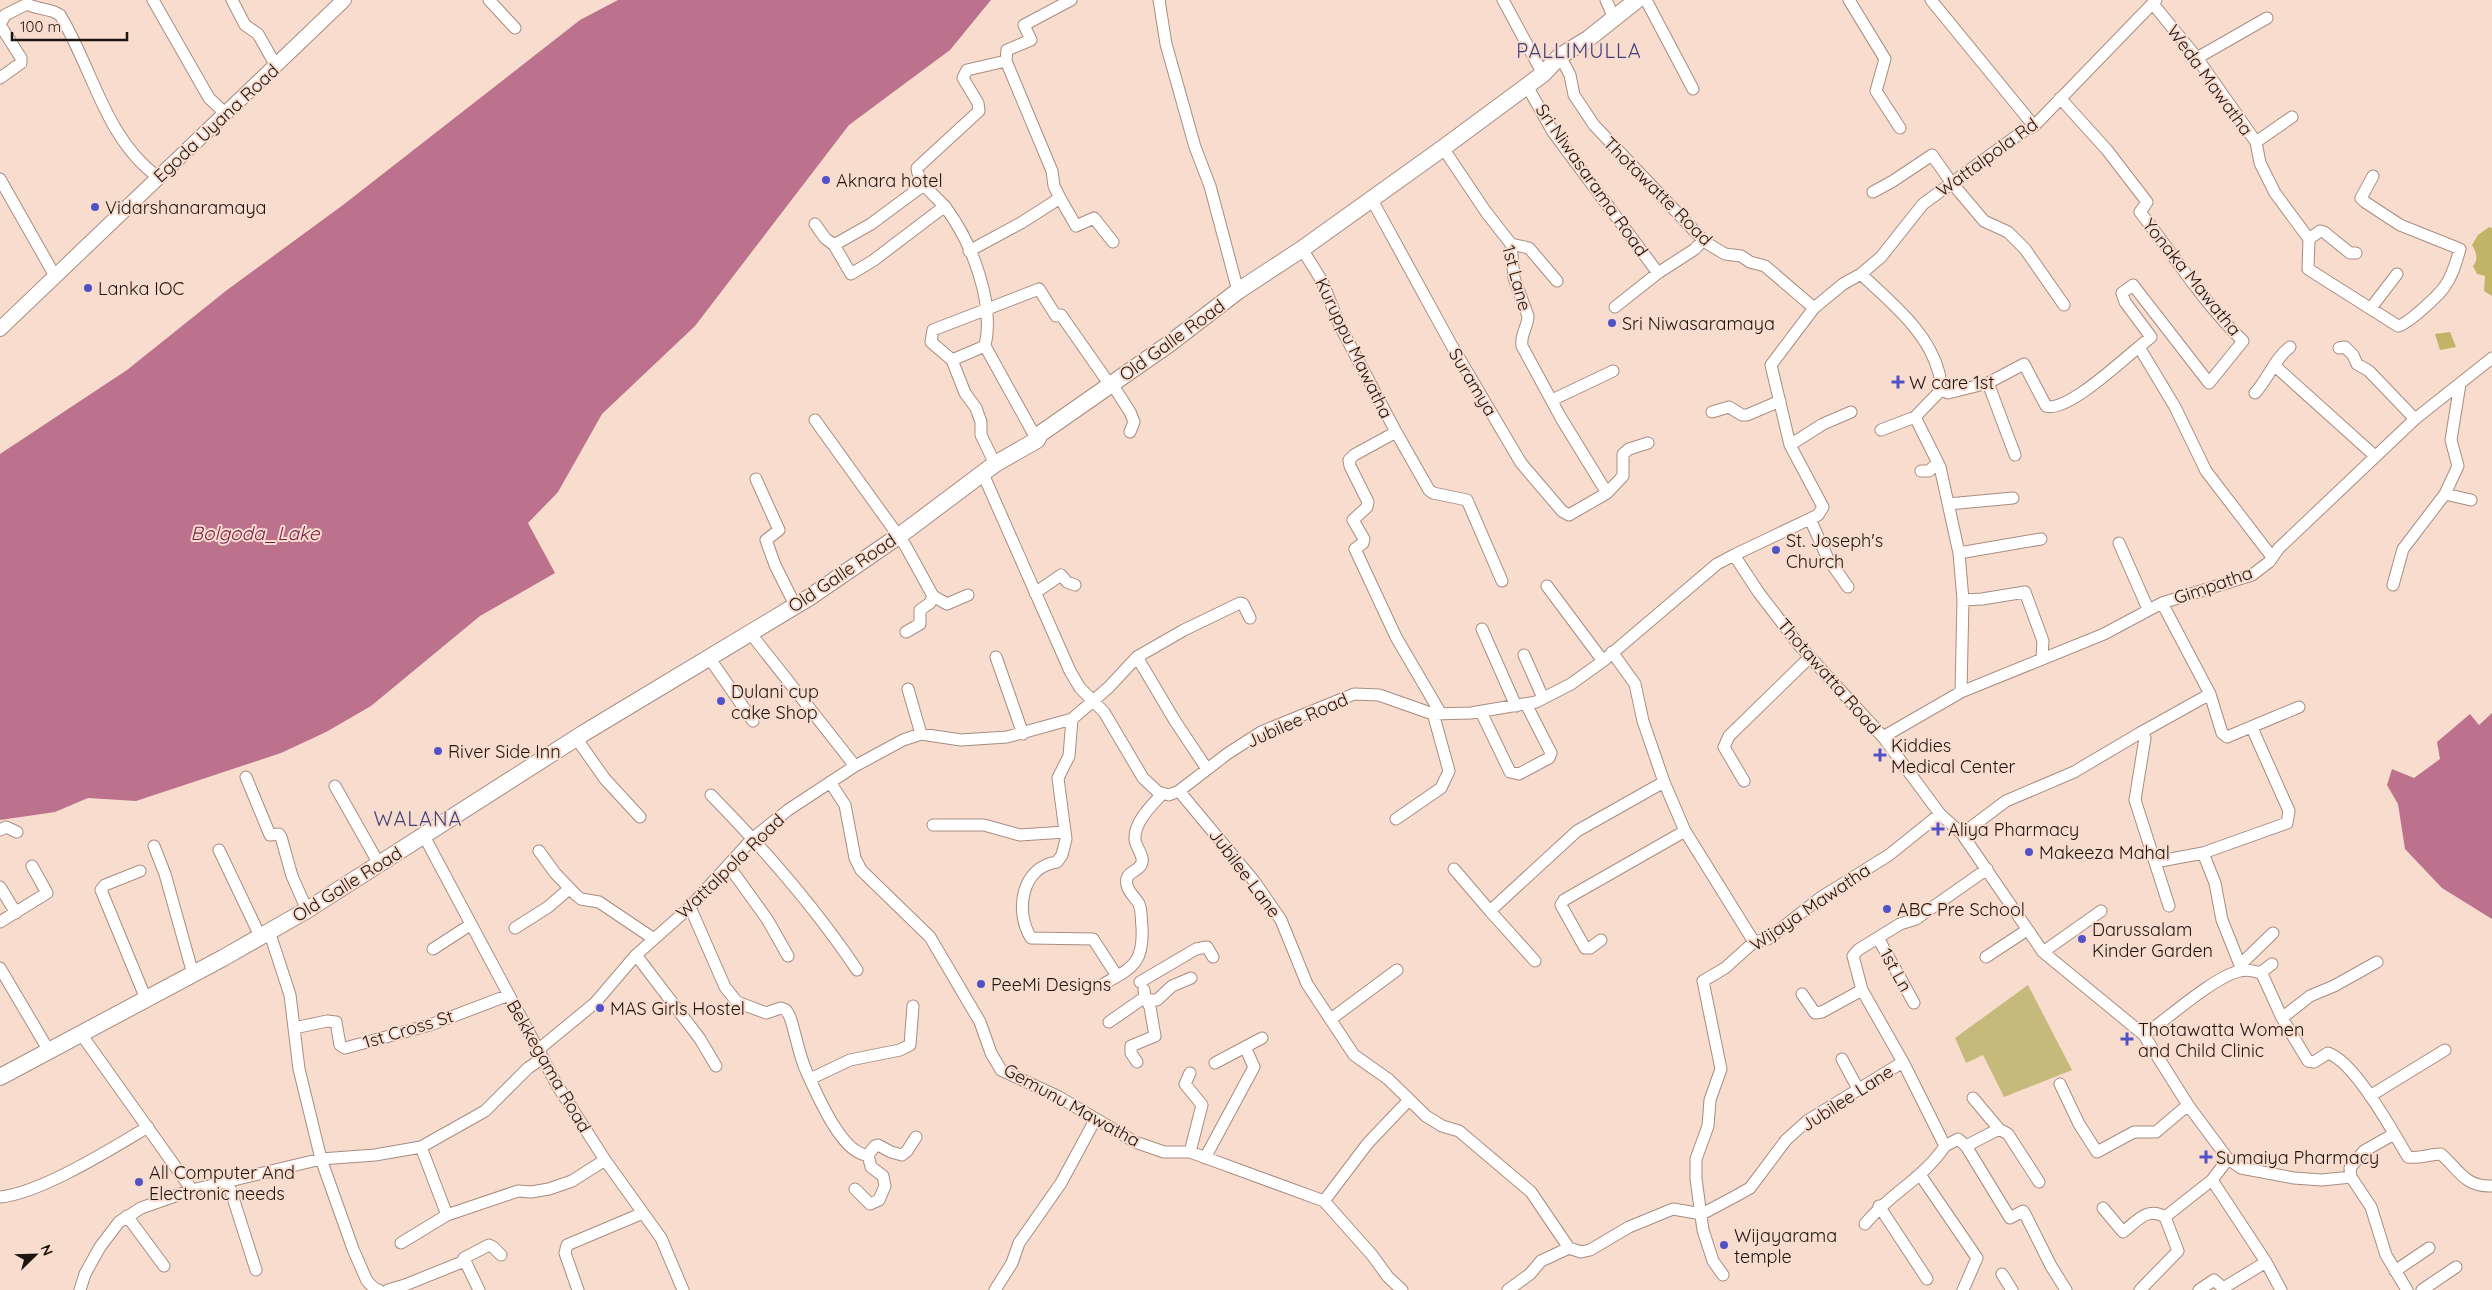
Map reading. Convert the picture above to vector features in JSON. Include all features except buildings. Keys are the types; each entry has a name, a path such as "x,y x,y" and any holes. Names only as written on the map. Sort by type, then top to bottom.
{"highway":[{"name":"Old Galle Road","path":"0,1077 193,974 307,910 576,738 751,634 844,574 995,464 1038,440 1040,434 1169,344 1238,291 1302,250 1372,200 1543,74 1560,56 1638,0"}],"main road":[{"name":"Egoda Uyana Road","path":"0,329 342,1"}],"street":[{"path":"153,0 209,98 226,114"},
{"path":"232,0 244,25 258,34 276,66"},
{"path":"489,0 515,28"},
{"path":"1071,0 1024,25 1030,40 1007,50 1006,61 1052,171 1054,186 1076,226 1094,218 1112,242"},
{"path":"1159,0 1166,44 1195,147 1210,186 1238,291"},
{"path":"1503,0 1543,74"},
{"path":"1606,0 1614,18"},
{"path":"1646,0 1693,89"},
{"path":"1849,0 1885,59 1876,91 1900,128"},
{"path":"1931,0 2034,126"},
{"path":"0,78 21,63 21,58 0,25 5,15 26,2 37,8 50,9 60,16 120,138 136,158 158,177"},
{"name":"Wattalpola Rd","path":"1814,308 1843,284 1861,274 1881,257 1923,204 1951,182 2034,126 2154,2"},
{"name":"Weda Mawatha","path":"2154,2 2256,142 2260,163 2275,193 2308,239"},
{"path":"2196,58 2267,18"},
{"name":"Thotawatte Road","path":"1560,56 1570,74 1574,95 1594,125 1702,240 1725,254 1741,256 1750,262 1765,266 1814,308"},
{"path":"1006,61 968,70 963,78 978,103 979,111 917,168 917,174 958,225 982,282 987,337 985,346 1038,440"},
{"name":"Sri Niwasarama Road","path":"1527,86 1559,140 1658,273"},
{"name":"Yonaka Mawatha","path":"2060,98 2107,150 2147,202 2140,212 2204,297 2224,322 2243,341 2208,383 2133,285 2122,293 2124,302 2151,337 2139,347"},
{"path":"2256,142 2292,117"},
{"name":"1st Lane","path":"1443,148 1486,212 1511,244 1514,278 1528,316 1528,322 1522,335 1522,346 1607,493"},
{"path":"1873,192 1893,182 1932,155 1951,182 1984,221 2008,232 2025,249 2064,304"},
{"path":"2356,252 2350,253 2324,232 2320,231 2308,239 2308,269 2398,326 2402,326 2415,316 2444,287 2454,269 2460,249 2400,225 2365,202 2361,198 2373,176"},
{"path":"0,179 55,276"},
{"path":"834,245 871,224 924,184"},
{"path":"969,251 1022,223 1060,198"},
{"name":"Suramya","path":"1372,200 1452,346 1522,463 1566,514 1569,515 1607,493"},
{"path":"815,224 825,238 834,245 851,274 857,272 944,206"},
{"path":"1615,307 1658,273 1695,249 1702,240"},
{"path":"1511,244 1529,248 1557,281"},
{"name":"Kuruppu Mawatha","path":"1302,250 1322,281 1340,326 1396,432 1354,455 1350,460 1350,466 1368,502 1367,507 1353,520 1364,539 1355,549 1396,637 1437,713"},
{"path":"1861,274 1906,318 1928,345 1940,375 1939,392 1933,400 1919,410 1915,417 1882,430"},
{"path":"2371,308 2397,274"},
{"path":"995,464 981,435 981,422 976,408 965,394 952,360 931,342 933,330 985,312 1039,289 1056,316 1061,315 1130,412 1134,422 1130,432"},
{"path":"1734,554 1818,515 1823,506 1790,445 1772,365 1814,308"},
{"path":"952,360 985,346"},
{"path":"1939,387 1948,393 1954,393 1988,383 2024,364 2046,406 2051,408 2082,392 2139,347 2175,407 2206,471 2272,557"},
{"path":"2255,393 2290,347"},
{"path":"2338,348 2344,347 2353,355 2357,364 2369,371 2415,420"},
{"name":"Gimpatha","path":"1883,737 1960,692 2042,657 2104,634 2162,603 2252,575 2415,420 2490,363"},
{"path":"2275,366 2375,456"},
{"path":"1552,400 1613,371"},
{"path":"1988,383 2015,455"},
{"path":"2393,585 2404,548 2445,494 2458,466 2451,440 2460,384"},
{"path":"1712,412 1729,407 1742,415 1747,415 1780,402"},
{"path":"1790,445 1824,424 1851,412"},
{"path":"1915,417 1938,462 1959,553 1963,600 1960,692"},
{"path":"815,420 898,536 933,596 947,604 968,595"},
{"path":"1396,432 1429,490 1433,493 1468,500 1502,581"},
{"path":"1607,493 1623,476 1623,454 1629,449 1648,443"},
{"path":"1921,471 1929,471 1938,462"},
{"path":"983,474 1070,671 1092,702 1104,712 1143,778 1162,794 1138,826 1135,840 1143,860 1141,865 1129,873 1126,880 1127,887 1139,905 1142,927 1139,959 1102,985"},
{"path":"756,479 779,530 766,540 775,565 795,605"},
{"path":"2445,494 2471,500"},
{"path":"1948,504 2013,498"},
{"path":"1810,519 1828,559 1848,587"},
{"path":"1959,553 2041,539"},
{"path":"2119,543 2148,610"},
{"name":"Jubilee Road","path":"1162,794 1169,795 1179,791 1207,769 1261,732 1354,694 1379,695 1437,713 1481,712 1521,705 1543,698 1571,684 1603,661 1717,564 1734,554"},
{"name":"Thotawatta Road","path":"1734,554 1779,620 1883,737 1940,814 1962,834 2043,952 2144,1035 2188,1105 2228,1159"},
{"path":"1035,593 1061,575 1067,582 1075,584"},
{"path":"1547,586 1603,661"},
{"path":"1963,600 1976,600 2025,592 2043,641 2042,657"},
{"path":"906,632 920,624 920,610 930,603 933,596"},
{"name":"Wattalpola Road","path":"127,1216 141,1208 192,1190 321,1160 375,1155 421,1147 485,1111 541,1053 595,1003 636,955 690,907 753,838 788,810 855,766 903,740 921,734 961,740 1023,734 1072,719 1108,688 1137,657 1184,630 1240,603 1243,604 1250,618"},
{"path":"2162,603 2210,694 2222,733 2227,737 2299,707"},
{"path":"1481,712 1510,772 1519,774 1549,758 1551,753 1521,705 1482,629"},
{"path":"751,634 855,766"},
{"path":"1612,652 1636,684 1643,721 1664,782 1685,831 1754,942"},
{"path":"1524,655 1543,698"},
{"path":"996,657 1023,734"},
{"path":"1137,657 1170,713 1207,769"},
{"path":"1744,780 1724,746 1729,736 1810,657"},
{"path":"710,658 753,721"},
{"path":"908,689 921,734"},
{"path":"1962,834 2006,800 2074,772 2210,694"},
{"path":"1396,818 1441,788 1446,781 1449,771 1437,713"},
{"path":"1072,719 1069,756 1058,778 1066,832 1062,854 1057,862 1046,863 1029,877 1024,889 1023,909 1028,933 1031,938 1093,939 1117,976"},
{"path":"2154,862 2203,853 2287,823 2290,817 2289,811 2252,728"},
{"path":"2140,733 2145,738 2135,800 2169,906"},
{"path":"576,738 605,779 640,817"},
{"path":"246,777 270,835 279,834 281,837 292,876 307,910"},
{"name":"Gemunu Mawatha","path":"830,782 844,805 855,858 861,870 930,937 980,1022 991,1053 1001,1070 1059,1097 1095,1120 1136,1142 1164,1152 1190,1152 1324,1200"},
{"path":"1490,911 1577,832 1664,782"},
{"path":"335,786 380,864"},
{"name":"Jubilee Lane","path":"1179,791 1254,881 1281,920 1307,984 1354,1055 1388,1080 1426,1116 1442,1126 1459,1131 1531,1192 1569,1248"},
{"path":"711,794 753,838 828,927 857,970"},
{"name":"Wijaya Mawatha","path":"1702,1214 1696,1179 1696,1159 1708,1126 1710,1100 1721,1069 1703,981 1725,968 1754,942 1768,939 1820,898 1889,855 1940,814"},
{"path":"934,825 984,825 1020,834 1066,832"},
{"path":"0,830 6,827 17,832"},
{"path":"1601,940 1590,948 1585,948 1561,905 1564,900 1685,831"},
{"name":"Bekkegama Road","path":"424,836 557,1085 605,1160 661,1238 683,1290"},
{"path":"154,846 165,874 193,974"},
{"path":"219,850 265,934 290,995 299,1069 321,1160 353,1249 367,1281 375,1289 379,1290"},
{"path":"539,851 569,889 581,899 599,902 654,939"},
{"path":"2203,853 2215,883 2222,920 2240,968"},
{"path":"728,865 767,919 788,956"},
{"path":"0,922 47,894 32,866"},
{"path":"1454,868 1535,961"},
{"name":"Jubilee Lane","path":"1702,1214 1750,1188 1761,1176 1786,1140 1806,1121 1903,1062 1862,990 1853,956 1858,950 1900,924 1916,919 1987,869"},
{"path":"140,871 105,885 101,890 146,999"},
{"path":"0,887 16,913"},
{"path":"515,928 548,907 569,889"},
{"path":"690,907 724,986 737,1002 766,1013 781,1008 786,1010 810,1079 841,1137 863,1155 868,1155"},
{"path":"2043,952 2101,911"},
{"path":"433,949 470,925"},
{"path":"1986,957 2027,930"},
{"path":"2144,1035 2218,980 2240,968 2274,933"},
{"name":"1st Ln","path":"1878,938 1914,1003"},
{"path":"1140,982 1196,949 1207,947 1213,957"},
{"path":"636,955 700,1039 716,1066"},
{"path":"2282,1018 2310,996 2334,986 2377,962"},
{"path":"2260,973 2272,964"},
{"path":"1132,965 1150,1007 1155,1036 1132,1046 1131,1053 1137,1062"},
{"path":"0,968 49,1051"},
{"path":"2240,968 2260,973 2282,1018 2308,1061 2314,1062 2328,1053 2337,1056 2370,1096 2408,1158 2419,1159 2431,1154 2441,1154 2467,1182 2479,1187 2492,1186"},
{"path":"1331,1019 1397,970"},
{"path":"1145,996 1149,1000 1157,1000 1172,986 1192,978"},
{"path":"1802,994 1815,1013 1822,1012 1862,990"},
{"name":"1st Cross St","path":"294,1028 327,1021 336,1022 340,1045 345,1048 430,1025 509,995"},
{"path":"1109,1022 1145,996"},
{"path":"810,1079 850,1060 900,1050 910,1045 913,1006"},
{"path":"81,1034 192,1190"},
{"path":"1215,1062 1262,1038"},
{"path":"1205,1158 1254,1067 1245,1047"},
{"path":"2370,1096 2445,1050"},
{"path":"1842,1059 1858,1089"},
{"path":"1903,1062 1945,1146"},
{"path":"1190,1072 1185,1084 1202,1105 1190,1152"},
{"path":"2060,1084 2079,1124 2097,1152 2134,1132 2156,1132 2188,1105"},
{"path":"1973,1098 1999,1129 2008,1134 2039,1182"},
{"path":"1402,1290 1388,1277 1324,1200 1368,1143 1408,1101"},
{"path":"995,1290 1012,1263 1019,1243 1060,1183 1095,1120"},
{"path":"0,1197 18,1196 99,1156 148,1127"},
{"path":"1966,1146 1999,1129"},
{"path":"2394,1134 2364,1151 2350,1168 2351,1177 2370,1207 2386,1255 2407,1290"},
{"path":"856,1189 870,1204 879,1200 885,1186 883,1176 871,1167 868,1155 874,1146 878,1145 902,1155 907,1151 916,1136"},
{"path":"1865,1224 1879,1206 1921,1176 1945,1146 1958,1139 1966,1146 2010,1218 2023,1211 2051,1266 2066,1290"},
{"path":"421,1147 447,1216"},
{"path":"2165,1217 2212,1180 2228,1159 2241,1168 2294,1178 2322,1180 2351,1177"},
{"path":"401,1243 447,1216 518,1191 531,1192 549,1189 572,1181 605,1160"},
{"path":"1921,1176 1975,1254 1976,1264 1968,1287"},
{"path":"2212,1180 2266,1262 2281,1290"},
{"path":"228,1182 256,1270"},
{"path":"1879,1206 1927,1279"},
{"path":"2103,1208 2123,1232 2145,1213 2157,1212 2165,1217 2178,1251 2140,1290"},
{"path":"1508,1290 1530,1274 1541,1261 1569,1248 1581,1252 1590,1250 1629,1227 1673,1209 1702,1214 1703,1230 1713,1261 1723,1275"},
{"path":"578,1290 565,1253 568,1245 644,1213"},
{"path":"80,1290 85,1274 100,1247 127,1216 164,1266"},
{"path":"388,1290 405,1286 462,1262 464,1258 488,1245 493,1246 501,1255"},
{"path":"2395,1271 2429,1248"},
{"path":"462,1262 467,1265 479,1290"},
{"path":"2199,1290 2214,1280 2225,1287 2266,1262"},
{"path":"2422,1290 2456,1266"},
{"path":"2002,1274 2012,1290"}],"shaded area":[{"path":"2489,227 2492,228 2492,296 2484,291 2485,276 2477,274 2473,266 2476,261 2476,255 2472,245 2478,235"},
{"path":"2450,332 2456,347 2440,350 2435,334"},
{"path":"2028,985 2072,1070 2004,1097 1983,1055 1966,1063 1955,1038"}],"water":[{"name":"Bolgoda_Lake","path":"618,0 991,0 950,50 849,125 695,326 602,414 558,492 528,523 555,573 480,616 371,706 326,732 281,753 136,801 88,798 55,812 0,820 0,454 127,370 227,290 343,205 580,20"},
{"path":"2492,713 2492,919 2442,888 2405,849 2398,804 2387,785 2392,769 2414,778 2440,759 2437,742 2470,714 2479,725"}],"place":[{"name":"Aknara hotel","path":"826,180"},
{"name":"Vidarshanaramaya","path":"95,207"},
{"name":"Lanka IOC","path":"88,288"},
{"name":"Sri Niwasaramaya","path":"1612,323"},
{"name":"W care 1st","path":"1898,382"},
{"name":"St. Joseph's Church","path":"1776,550"},
{"name":"Dulani cup cake Shop","path":"721,701"},
{"name":"River Side Inn","path":"438,751"},
{"name":"Kiddies Medical Center","path":"1880,755"},
{"name":"Aliya Pharmacy","path":"1938,829"},
{"name":"Makeeza Mahal","path":"2029,852"},
{"name":"ABC Pre School","path":"1887,909"},
{"name":"Darussalam Kinder Garden","path":"2082,939"},
{"name":"PeeMi Designs","path":"981,984"},
{"name":"MAS Girls Hostel","path":"600,1008"},
{"name":"Thotawatta Women and Child Clinic","path":"2127,1039"},
{"name":"Sumaiya Pharmacy","path":"2206,1157"},
{"name":"All Computer And Electronic needs","path":"139,1182"},
{"name":"Wijayarama temple","path":"1724,1245"}],"district":[{"name":"PALLIMULLA","path":"1579,50"},
{"name":"WALANA","path":"418,818"}]}
